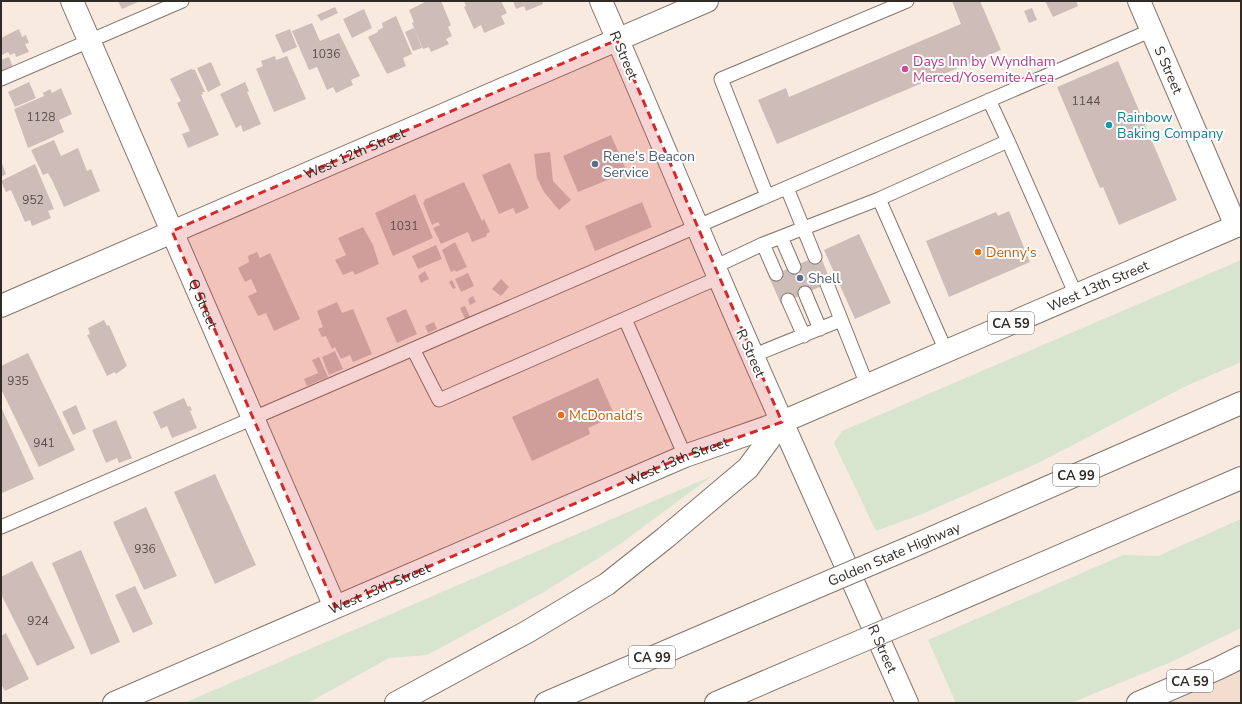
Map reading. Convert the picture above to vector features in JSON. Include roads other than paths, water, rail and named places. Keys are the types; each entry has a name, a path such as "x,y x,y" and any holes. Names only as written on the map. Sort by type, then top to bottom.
{"main road":[{"name":"Q Street","path":"72,1 335,607"},
{"name":"R Street","path":"600,1 698,226 716,273 752,356 907,703"},
{"name":"West 12th Street","path":"1,306 707,1"},
{"name":"S Street","path":"1139,1 1238,225"},
{"name":"West 13th Street","path":"114,703 685,456 782,422 1238,225"},
{"name":"Golden State Highway","path":"546,703 911,547 1241,403"},
{"path":"396,703 527,632 607,584 665,538 748,468 782,422"},
{"path":"716,703 1241,478"},
{"name":"CA 59","path":"1138,703 1241,657"}],"lane":[{"path":"1,79 182,1"},
{"path":"767,196 721,79 907,1"},
{"path":"1,527 1152,30"},
{"path":"989,100 1076,295"},
{"path":"413,349 439,400 625,319 716,273 763,244 879,199 1008,141"},
{"path":"787,188 815,257"},
{"path":"879,199 946,351"},
{"path":"781,237 794,267"},
{"path":"763,244 776,274"},
{"path":"827,284 867,385"},
{"path":"805,293 820,329"},
{"path":"788,300 804,336"},
{"path":"625,319 685,456"},
{"path":"752,356 841,320"}],"place":[{"name":"Days Inn by Wyndham Merced/Yosemite Area","path":"905,69"},
{"name":"Rainbow Baking Company","path":"1109,125"},
{"name":"Rene's Beacon Service","path":"595,164"},
{"name":"Denny's","path":"978,252"},
{"name":"Shell","path":"800,278"},
{"name":"McDonald's","path":"561,415"}]}
